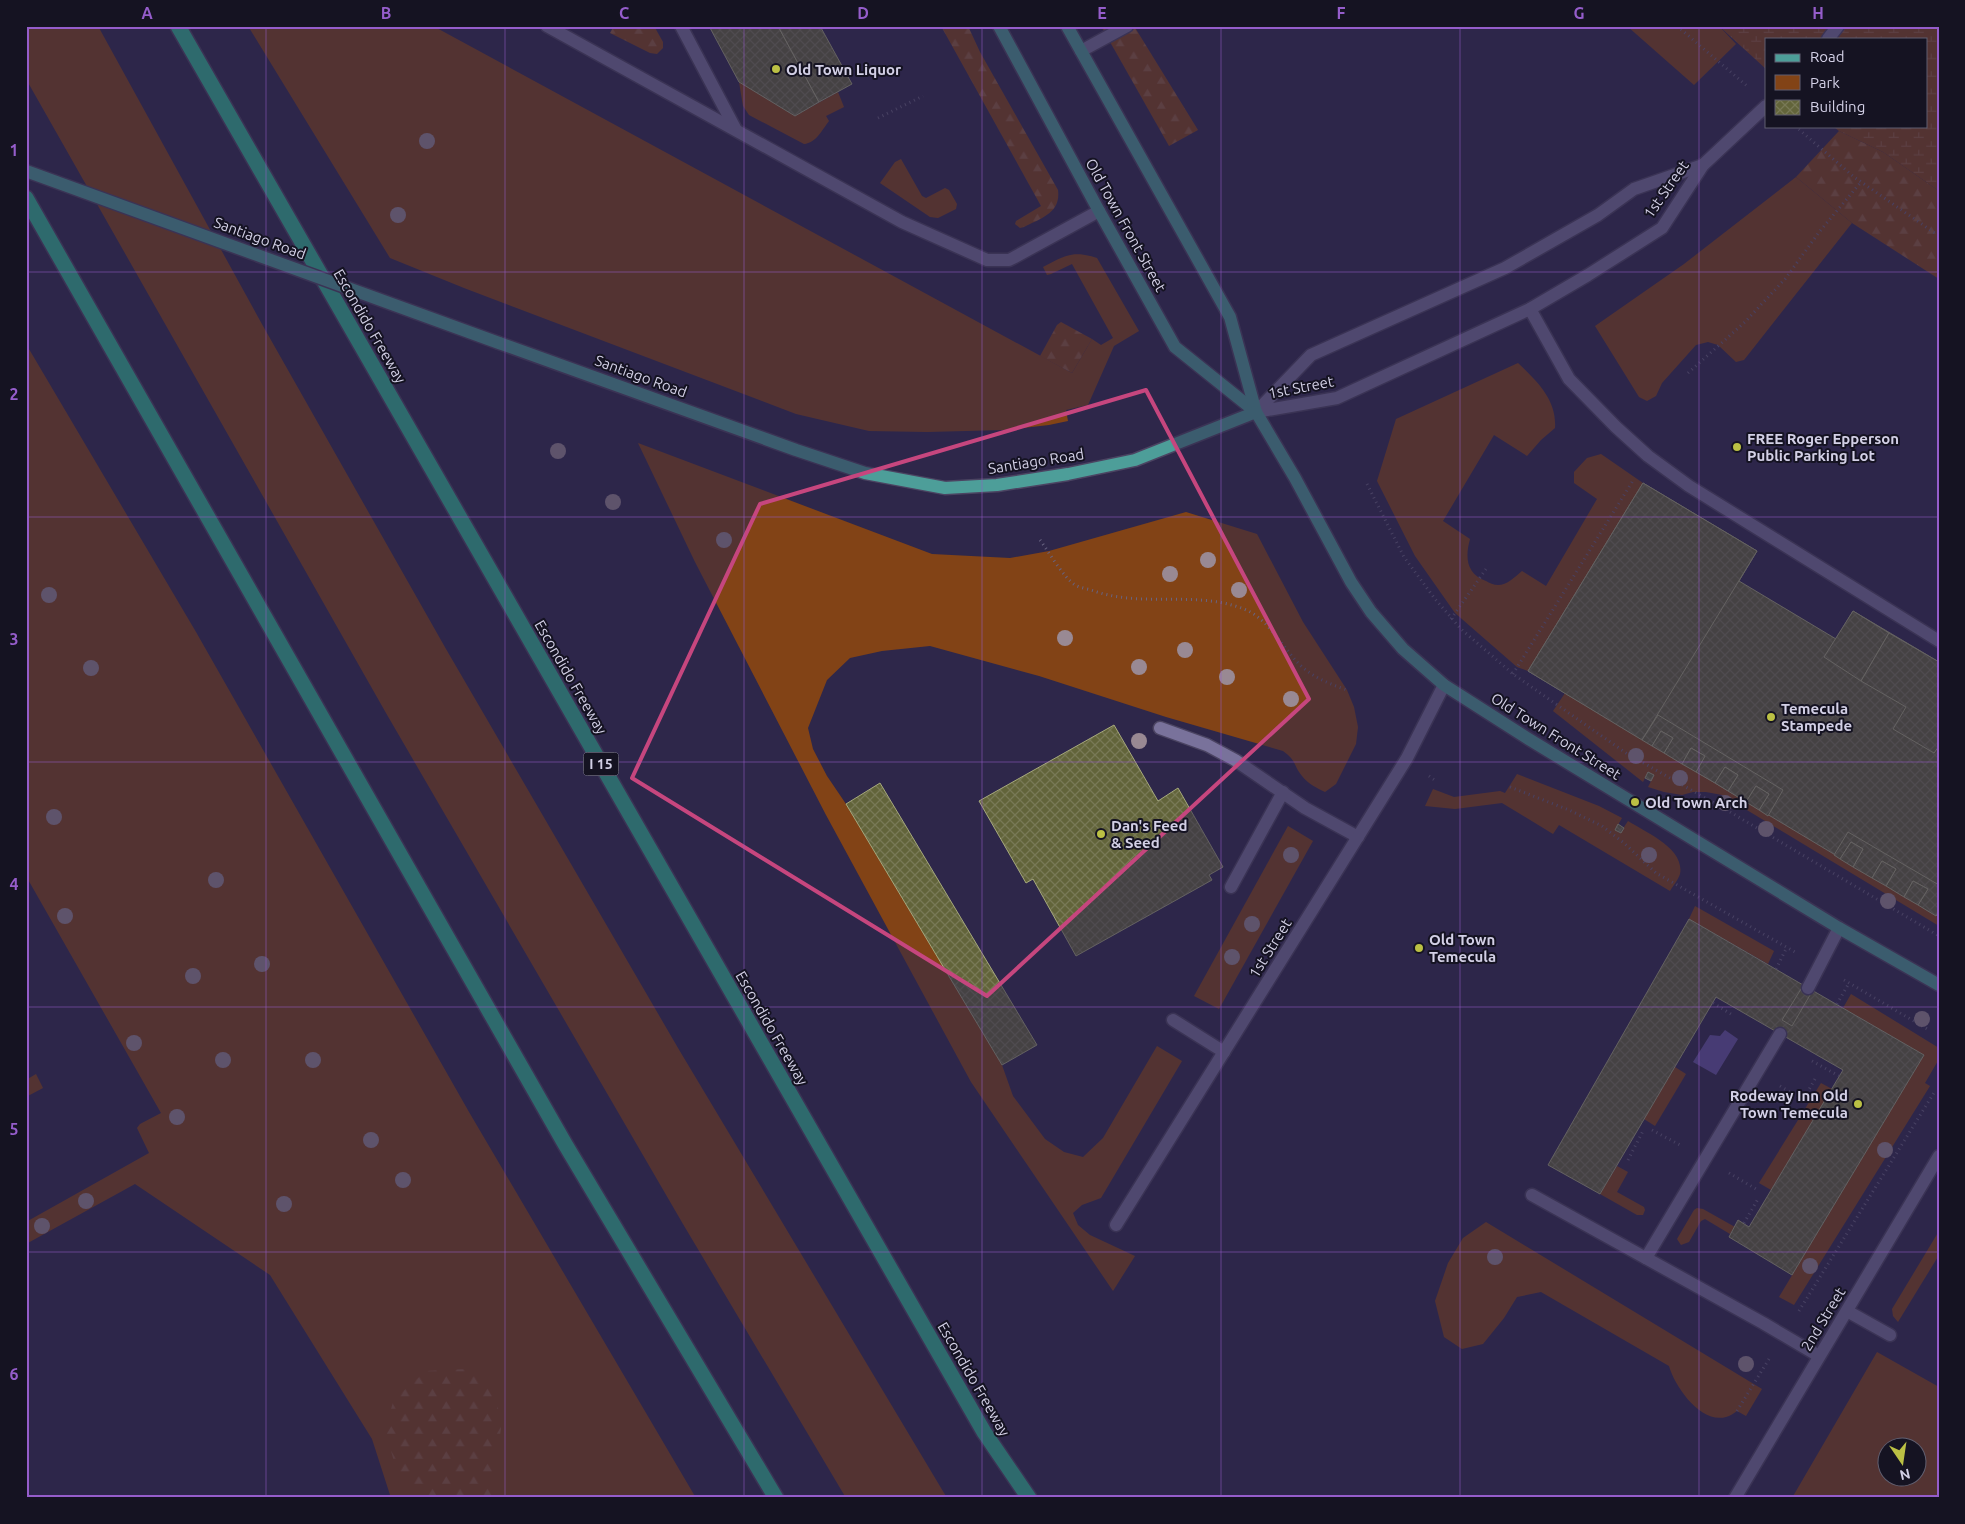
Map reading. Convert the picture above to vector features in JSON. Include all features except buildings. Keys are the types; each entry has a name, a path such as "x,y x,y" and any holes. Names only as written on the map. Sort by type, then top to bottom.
{"highway":[{"name":"Escondido Freeway","path":"178,26 979,1424 1029,1498"},
{"path":"26,198 565,1144 776,1498"}],"main road":[{"name":"Old Town Front Street","path":"1000,26 1175,348 1256,412"},
{"name":"Old Town Front Street","path":"1067,26 1230,317 1256,412 1295,478 1351,582 1371,612 1403,649 1444,685 1621,796 1839,928 1939,985"},
{"name":"Santiago Road","path":"26,171 796,450 865,473 945,488 1006,484 1068,474 1135,460 1256,412"}],"street":[{"path":"547,26 902,222 987,260 1009,260 1014,258 1099,211"},
{"path":"681,26 736,130"},
{"path":"1081,51 1127,26"},
{"path":"1829,38 1838,26"},
{"name":"1st Street","path":"1256,412 1338,398 1530,309 1588,276 1662,228 1702,165 1765,107"},
{"name":"1st Street","path":"1256,412 1311,355 1505,268 1598,215 1634,190 1702,165"},
{"path":"1530,309 1569,379 1616,428 1648,456 1689,486 1939,641"},
{"name":"1st Street","path":"1116,1225 1407,758 1444,685"},
{"path":"1160,728 1221,752 1305,808 1358,837"},
{"path":"1231,888 1283,792"},
{"path":"1808,988 1839,928"},
{"path":"1173,1020 1224,1052"},
{"path":"1646,1258 1780,1034"},
{"name":"2nd Street","path":"1735,1498 1939,1156"},
{"path":"1532,1195 1819,1356"},
{"path":"1847,1311 1890,1335"}],"path":[{"path":"1677,26 1751,90"},
{"path":"878,118 923,96"},
{"path":"1797,128 1861,182 1939,236"},
{"path":"1688,373 1745,322 1785,279 1820,231 1861,182"},
{"path":"1513,674 1648,456"},
{"path":"1367,484 1404,557 1451,619 1513,674 1626,753 1730,812 1939,936"},
{"path":"1040,540 1075,585 1130,600 1172,598 1218,602 1245,610 1259,619 1300,665 1311,674 1327,683 1347,690"},
{"path":"1451,619 1486,569"},
{"path":"1510,787 1569,810 1602,826 1656,873 1929,1030"},
{"path":"1776,969 1787,947"},
{"path":"1837,1004 1849,983"},
{"path":"1713,1003 1734,1016"},
{"path":"1812,1061 1839,1076"},
{"path":"1737,1411 1935,1091"},
{"path":"1628,1160 1644,1131"},
{"path":"1744,1223 1758,1199"}],"highlighted area":[{"path":"1146,390 1309,699 987,996 632,778 760,504"}],"green space":[{"path":"26,26 98,26 263,326 446,649 678,1048 947,1498 846,1498 683,1224 386,713 26,79"},
{"path":"248,26 433,26 1072,373 1092,339 1101,345 1113,338 1072,264 1047,275 1043,267 1075,254 1097,258 1139,331 1114,346 1088,405 1066,410 1068,421 1005,430 869,431 796,414 390,258"},
{"path":"614,26 654,26 663,42 663,48 657,54 650,53 610,33"},
{"path":"941,26 968,26 980,52 1058,190 1058,198 1053,209 1048,214 1024,227 1020,228 1015,224 1016,221 1041,206"},
{"path":"1101,26 1134,26 1198,130 1169,146"},
{"path":"1627,26 1719,26 1736,44 1694,85"},
{"path":"1719,26 1939,26 1939,191 1883,152 1835,128 1928,128 1928,38 1765,38 1765,68"},
{"path":"739,82 795,116 838,92 844,107 826,116 829,121 821,132 815,139 804,144 749,115 743,106"},
{"path":"1839,131 1883,152 1939,191 1939,279 1852,223 1796,177"},
{"path":"901,159 922,196 926,198 945,188 949,190 957,204 956,209 938,218 930,217 880,183 895,162"},
{"path":"1796,177 1852,223 1744,360 1736,362 1718,345 1708,342 1696,345 1662,383 1656,396 1647,401 1639,397 1595,326 1684,264"},
{"path":"1061,322 1092,339 1072,373 1040,356 1057,325"},
{"path":"26,344 196,632 469,1112 696,1498 391,1498 372,1439 270,1275 135,1184 26,1244 26,1222 149,1153 137,1128 140,1124 161,1113 26,876"},
{"path":"1518,363 1539,384 1549,400 1555,418 1555,428 1527,456 1494,435 1443,521 1470,539 1468,558 1474,574 1493,584 1501,585 1522,571 1546,586 1597,499 1574,483 1574,472 1587,458 1601,454 1643,483 1528,671 1517,667 1455,613 1415,556 1377,481 1396,419"},
{"path":"638,443 932,554 1010,558 1049,551 1186,512 1257,534 1303,622 1347,690 1354,707 1358,727 1356,744 1336,784 1325,792 1304,779 1293,760 1283,751 1166,717 1039,676 930,646 882,651 850,658 827,680 808,728 813,749 827,776 846,804 1002,1065 1013,1096 1045,1139 1064,1152 1083,1157 1103,1138 1157,1046 1182,1061 1101,1198 1082,1205 1073,1213 1078,1225 1090,1235 1135,1256 1113,1291 971,1082 826,815 695,562"},
{"path":"1565,693 1939,917 1939,926 1722,795 1693,792 1682,795 1648,787 1654,775 1648,772 1643,782 1553,711"},
{"path":"1517,774 1599,806 1622,818 1615,830 1620,833 1628,821 1662,842 1676,856 1680,865 1680,874 1670,891 1559,825 1553,834 1502,803 1455,809 1425,806 1433,789 1454,797 1500,791 1505,793"},
{"path":"1288,826 1313,841 1219,1009 1194,996"},
{"path":"1695,906 1774,951 1768,964 1689,919"},
{"path":"1851,994 1939,1048 1939,1059 1925,1083 1930,1086 1794,1305 1779,1297 1924,1055 1843,1008"},
{"path":"1675,1067 1686,1074 1655,1126 1644,1119"},
{"path":"36,1074 43,1088 26,1097 26,1080"},
{"path":"1821,1083 1832,1089 1771,1190 1759,1183"},
{"path":"1617,1166 1628,1172 1617,1192 1644,1207 1643,1215 1637,1215 1600,1194"},
{"path":"1697,1208 1703,1209 1735,1227 1730,1234 1705,1219 1701,1221 1689,1242 1681,1245 1677,1239"},
{"path":"1486,1222 1762,1389 1746,1416 1737,1411 1726,1417 1717,1418 1707,1415 1690,1402 1683,1393 1669,1366 1541,1292 1517,1297 1504,1318 1483,1344 1462,1349 1444,1337 1435,1301 1448,1263 1463,1238"},
{"path":"1939,1231 1939,1255 1898,1322 1893,1316 1892,1309"},
{"path":"1877,1352 1939,1387 1939,1498 1792,1498"},
{"path":"467,1369 496,1394 501,1429 494,1473 494,1498 414,1498 398,1476 385,1429 394,1399 426,1371"}],"shaded area":[{"path":"1725,1030 1738,1039 1716,1075 1693,1062 1710,1035 1720,1036"}],"place":[{"name":"Old Town Liquor","path":"776,69"},
{"name":"FREE Roger Epperson Public Parking Lot","path":"1737,447"},
{"name":"Temecula Stampede","path":"1771,717"},
{"name":"Old Town Arch","path":"1635,802"},
{"name":"Dan's Feed & Seed","path":"1101,834"},
{"name":"Old Town Temecula","path":"1419,948"},
{"name":"Rodeway Inn Old Town Temecula","path":"1858,1104"}]}
